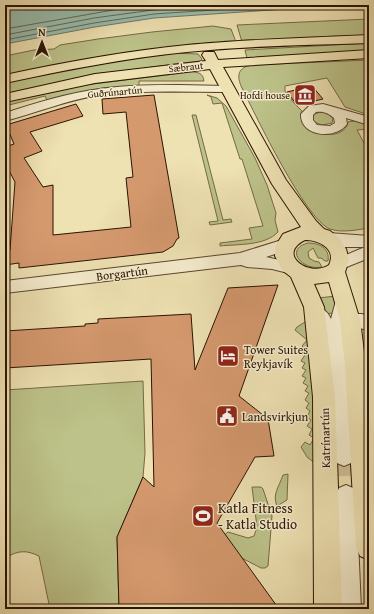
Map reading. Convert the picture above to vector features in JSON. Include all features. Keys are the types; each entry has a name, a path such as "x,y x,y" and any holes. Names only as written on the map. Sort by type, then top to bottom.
{"main road":[{"name":"Sæbraut","path":"5,79 124,57 206,47 369,39"},
{"path":"206,47 227,89 280,184 310,226 339,251 341,258 337,268 354,315 363,476 368,509 369,547"},
{"name":"Sæbraut","path":"5,98 88,80 155,70 214,64 369,54"},
{"path":"280,184 288,219 288,242 285,257 295,270"},
{"name":"Borgartún","path":"288,242 302,233 323,236"},
{"name":"Borgartún","path":"295,270 305,275 322,277 337,268"},
{"name":"Katrínartún","path":"295,270 310,296 314,307 324,397 328,609"}],"street":[{"name":"Guðrúnartún","path":"5,117 67,98 100,92 152,89 227,89"},
{"path":"333,111 369,120"},
{"name":"Borgartún","path":"323,236 344,241 369,242"},
{"name":"Borgartún","path":"5,286 240,259 288,242"},
{"name":"Borgartún","path":"337,268 369,252"},
{"name":"Borgartún","path":"240,259 272,263 295,270"},
{"path":"314,307 322,319 339,364"},
{"path":"344,456 339,364 341,342 339,316 354,315"},
{"path":"346,495 350,609"}],"green space":[{"path":"369,19 369,36 242,42 237,25"},
{"path":"213,26 231,29 236,42 5,76 5,56 34,50 54,49 60,45 98,39"},
{"path":"369,43 369,52 247,58 245,50"},
{"path":"168,53 198,54 202,59 201,61 103,75 5,94 5,82 77,67"},
{"path":"369,60 369,115 345,107 327,78 285,86 285,91 302,111 302,119 305,126 312,131 330,135 345,129 348,122 354,121 362,122 369,126 369,129 357,130 369,152 369,228 339,231 330,229 320,221 308,207 295,187 258,120 240,84 239,76 241,70 252,65"},
{"path":"196,72 203,76 204,81 139,81 139,87 102,88 47,100 45,96 5,106 5,102 68,87"},
{"path":"207,95 217,98 226,106 255,158 267,185 276,213 275,220 278,232 273,237 251,244 220,246 220,243 252,239 249,228 263,226 242,159 240,159 222,103 213,104 211,97"},
{"path":"320,112 327,113 333,118 332,123 322,125 312,121 312,115"},
{"path":"192,115 196,115 223,220 231,219 232,222 210,225 209,222 218,221"},
{"path":"308,243 320,245 327,253 328,261 325,261 318,258 313,248 308,252 309,258 319,262 322,267 308,266 298,259 297,250 301,246"},
{"path":"336,296 338,301 333,313 325,314 318,298"},
{"path":"305,322 310,323 316,464 307,457 301,447 305,442 310,445 314,438 309,435 312,429 307,426 311,420 307,417 310,411 306,408 309,403 305,400 309,393 305,391 308,386 303,383 306,378 302,376 306,370 302,368 305,363 301,361 305,355 301,353 305,349 302,346 307,340 295,330"},
{"path":"143,381 145,453 143,477 117,537 119,609 50,609 39,556 26,552 18,552 5,558 5,390"},
{"path":"288,474 287,500 277,506 275,498 277,490 283,475"},
{"path":"252,487 261,487 263,489 272,516 268,566 265,568 261,568 234,554 223,536 228,532 248,538 254,536 257,527"}],"water":[{"path":"5,5 317,5 316,7 154,18 95,27 5,44"}],"building":[{"name":"Hofdi house","path":"312,86 323,99 297,105 287,92"},
{"path":"154,95 179,238 173,246 163,252 19,268 19,263 5,265 5,250 10,250 15,182 5,163 5,147 14,144 6,125 76,104 83,116 30,132 42,151 24,158 43,187 53,185 53,235 131,227 126,178 133,177 126,112 103,114 102,99"},
{"path":"278,285 239,396 268,419 274,456 255,457 217,523 279,609 119,609 117,537 143,477 154,487 151,359 5,368 5,331 85,326 85,324 98,323 98,319 191,314 195,370 228,288"}],"tunnel":[{"path":"344,456 346,495"}],"place":[{"name":"Hofdi house","path":"305,95"},
{"name":"Tower Suites Reykjavík","path":"228,356"},
{"name":"Landsvirkjun","path":"227,416"},
{"name":"Katla Fitness - Katla Studio","path":"203,516"}]}
